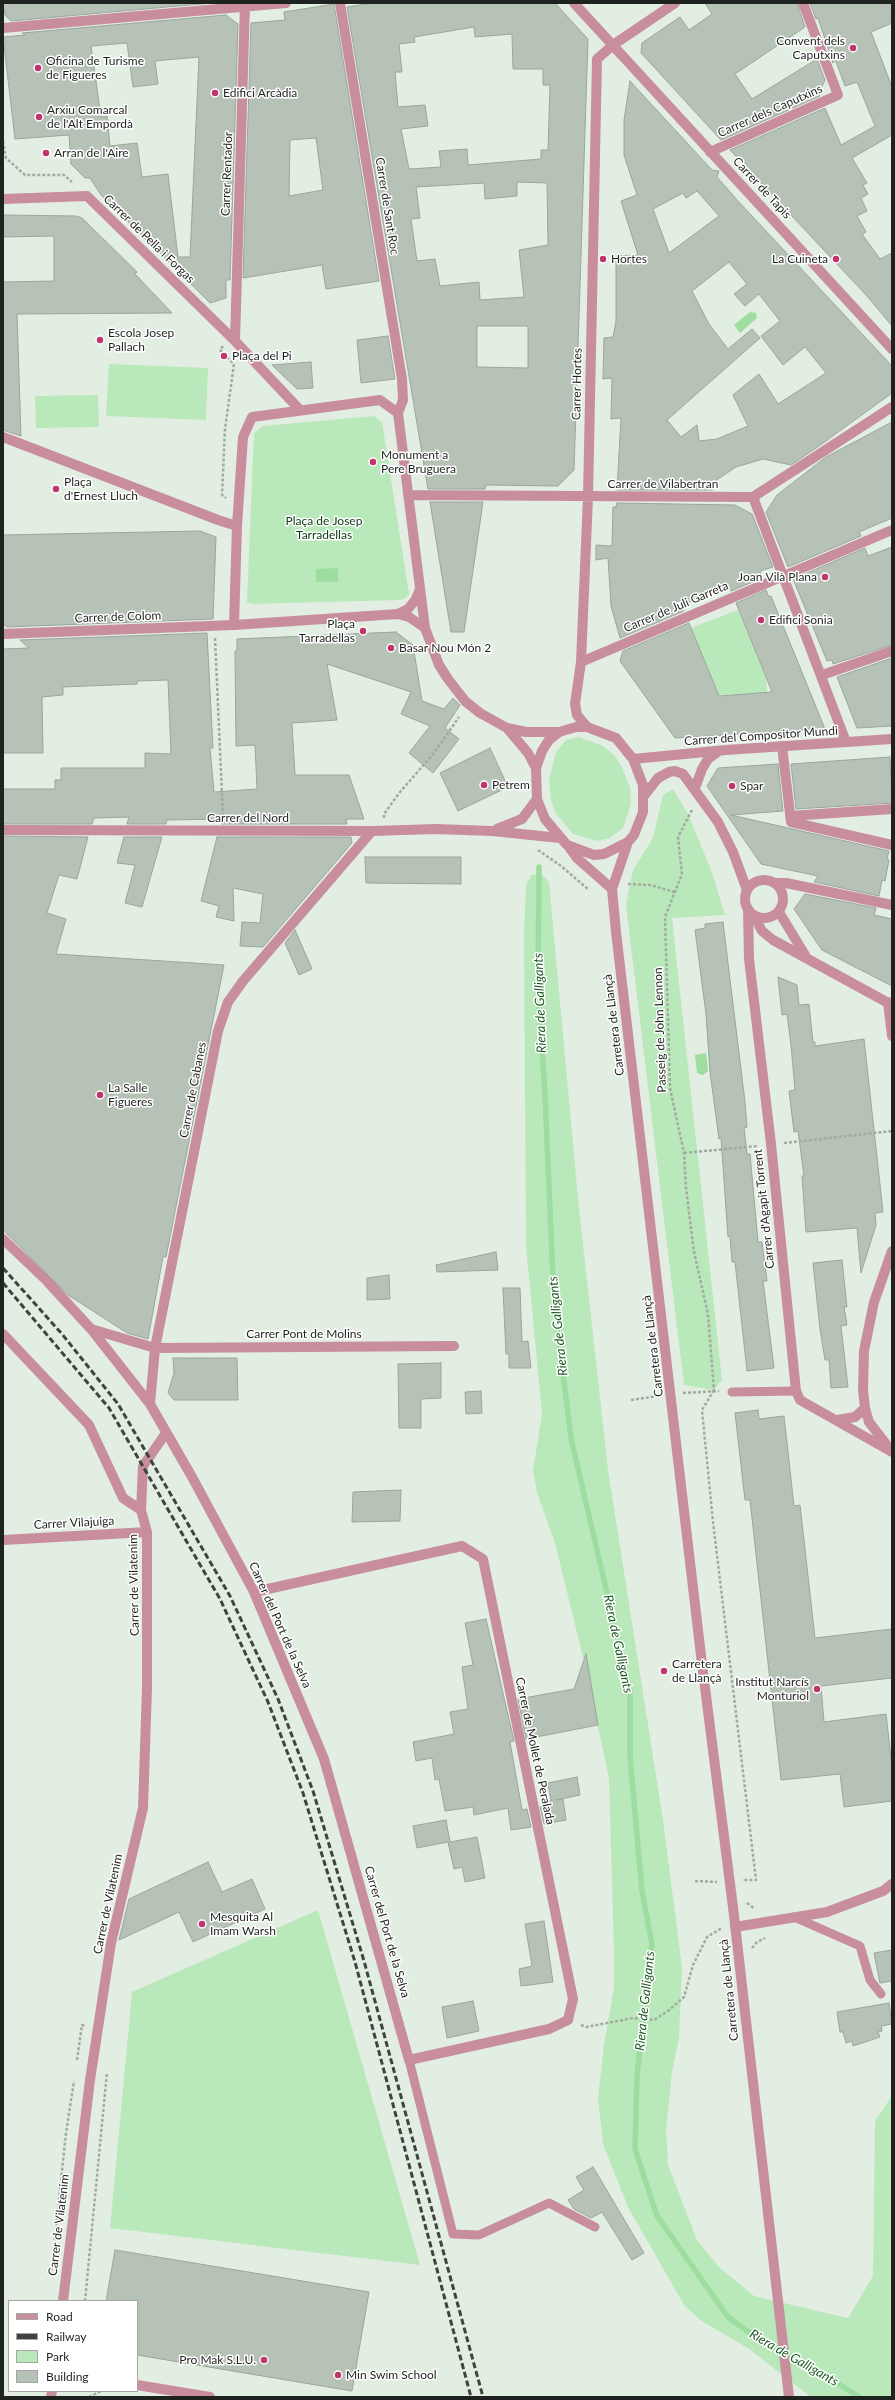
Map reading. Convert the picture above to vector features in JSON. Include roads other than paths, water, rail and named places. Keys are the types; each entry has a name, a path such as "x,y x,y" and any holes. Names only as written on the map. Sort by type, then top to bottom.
{"street":[{"path":"3,28 286,3"},
{"name":"Carrer de Sant Roc","path":"340,3 402,379 404,400 398,413"},
{"name":"Carrer de Tapis","path":"574,3 892,349"},
{"name":"Carrer Hortes","path":"587,727 577,715 575,704 581,662 588,497 597,59 613,45 675,3"},
{"name":"Carrer dels Caputxins","path":"710,152 838,95 803,3"},
{"name":"Carrer Rentador","path":"233,339 245,6"},
{"name":"Carrer de Pella i Forgas","path":"3,199 87,196 233,339"},
{"path":"233,339 300,410"},
{"path":"425,628 409,617 398,614 234,625 237,526 243,437 252,417 380,400 398,413 425,628 439,665 465,701 491,720 507,728 526,732 559,732 576,727 587,727 616,738 638,769 644,796 639,824 628,842 604,854 594,855 568,845"},
{"path":"846,742 822,675 753,497 892,407"},
{"path":"3,436 218,520 237,526"},
{"name":"Carrer de Vilabertran","path":"408,495 753,497"},
{"name":"Carrer de Juli Garreta","path":"581,662 892,530"},
{"path":"398,614 408,609 416,599 420,585"},
{"name":"Carrer de Colom","path":"3,634 234,625"},
{"path":"822,675 892,651"},
{"path":"507,728 528,753 536,768"},
{"path":"559,732 549,740 542,751 536,768 537,799 545,819 560,838 568,845 577,858 612,889"},
{"name":"Carrer del Compositor Mundi","path":"633,760 719,751 892,739"},
{"path":"782,746 790,822 892,844"},
{"path":"697,791 702,769 708,759 719,751"},
{"path":"644,796 658,778 669,772 676,771 683,774 697,791 718,822 736,858 747,890 745,903 762,931 773,940 890,1004 892,1036"},
{"name":"Carrer del Nord","path":"492,831 522,819 537,799"},
{"path":"790,816 892,809"},
{"name":"Carrer del Nord","path":"3,830 492,831 560,838"},
{"name":"Carrer de Cabanes","path":"150,1404 155,1348 218,1031 228,1002 243,981 372,831"},
{"name":"Carretera de Llançà","path":"628,842 612,889 702,1664 730,1881 789,2397"},
{"path":"747,890 760,881 786,883 892,905"},
{"path":"751,912 767,918 779,912 783,902 783,896 775,883"},
{"name":"Carrer d'Agapit Torrent","path":"751,912 749,959 771,1144 796,1391"},
{"path":"779,912 801,951 808,958"},
{"name":"Carrer del Port de la Selva","path":"3,1239 47,1281 91,1329 150,1404 192,1477 254,1592 324,1759 409,2060"},
{"path":"892,1251 874,1302 864,1351 863,1390 868,1422 892,1452"},
{"name":"Carrer Pont de Molins","path":"91,1329 155,1348 454,1346"},
{"path":"3,1334 89,1425 124,1498 141,1510"},
{"path":"796,1391 800,1400 892,1452"},
{"path":"837,1420 855,1417 865,1408"},
{"name":"Carrer de Vilatenim","path":"63,2300 90,2080 111,1943 143,1808 148,1688 147,1532 141,1510 143,1466 166,1433"},
{"name":"Carrer Vilajuiga","path":"3,1540 147,1532"},
{"name":"Carrer de Mollet de Peralada","path":"254,1592 462,1546 483,1559 573,1999 568,2020 549,2029 409,2060"},
{"path":"735,1927 827,1912 883,1891 892,1884"},
{"path":"138,2385 210,2397"}],"lane":[{"path":"732,1392 796,1391"},
{"path":"794,1917 860,1946 870,1980 881,1994"},
{"path":"409,2060 453,2234 479,2235 549,2203 595,2228"}],"waterway":[{"name":"Riera de Galligants","path":"539,867 538,985 545,1094 554,1302 571,1438 630,1692 630,1757 642,1891 652,1944 637,2075 635,2149 657,2216 728,2317 757,2338 825,2375 859,2397"}],"railway":[{"path":"3,1268 62,1334 118,1404 230,1596 278,1699 313,1791 364,1961 483,2397"},
{"path":"3,1283 109,1408 220,1599 268,1702 303,1793 355,1962 471,2397"}],"place":[{"name":"Convent dels Caputxins","path":"853,48"},
{"name":"Oficina de Turisme de Figueres","path":"38,68"},
{"name":"Edifici Arcàdia","path":"215,93"},
{"name":"Arxiu Comarcal de l'Alt Empordà","path":"39,117"},
{"name":"Arran de l'Aire","path":"46,153"},
{"name":"Hortes","path":"603,259"},
{"name":"La Cuineta","path":"836,259"},
{"name":"Escola Josep Pallach","path":"100,340"},
{"name":"Plaça del Pi","path":"224,356"},
{"name":"Monument a Pere Bruguera","path":"373,462"},
{"name":"Plaça d'Ernest Lluch","path":"56,489"},
{"name":"Joan Vilà Plana","path":"825,577"},
{"name":"Edifici Sonia","path":"761,620"},
{"name":"Plaça Tarradellas","path":"363,631"},
{"name":"Basar Nou Món 2","path":"391,648"},
{"name":"Petrem","path":"484,785"},
{"name":"Spar","path":"732,786"},
{"name":"La Salle Figueres","path":"100,1095"},
{"name":"Carretera de Llançà","path":"664,1671"},
{"name":"Institut Narcís Monturiol","path":"817,1689"},
{"name":"Mesquita Al Imam Warsh","path":"202,1924"},
{"name":"Pro Mak S.L.U.","path":"264,2360"},
{"name":"Min Swim School","path":"338,2375"}],"park label":[{"name":"Plaça de Josep Tarradellas","path":"324,528"}]}
